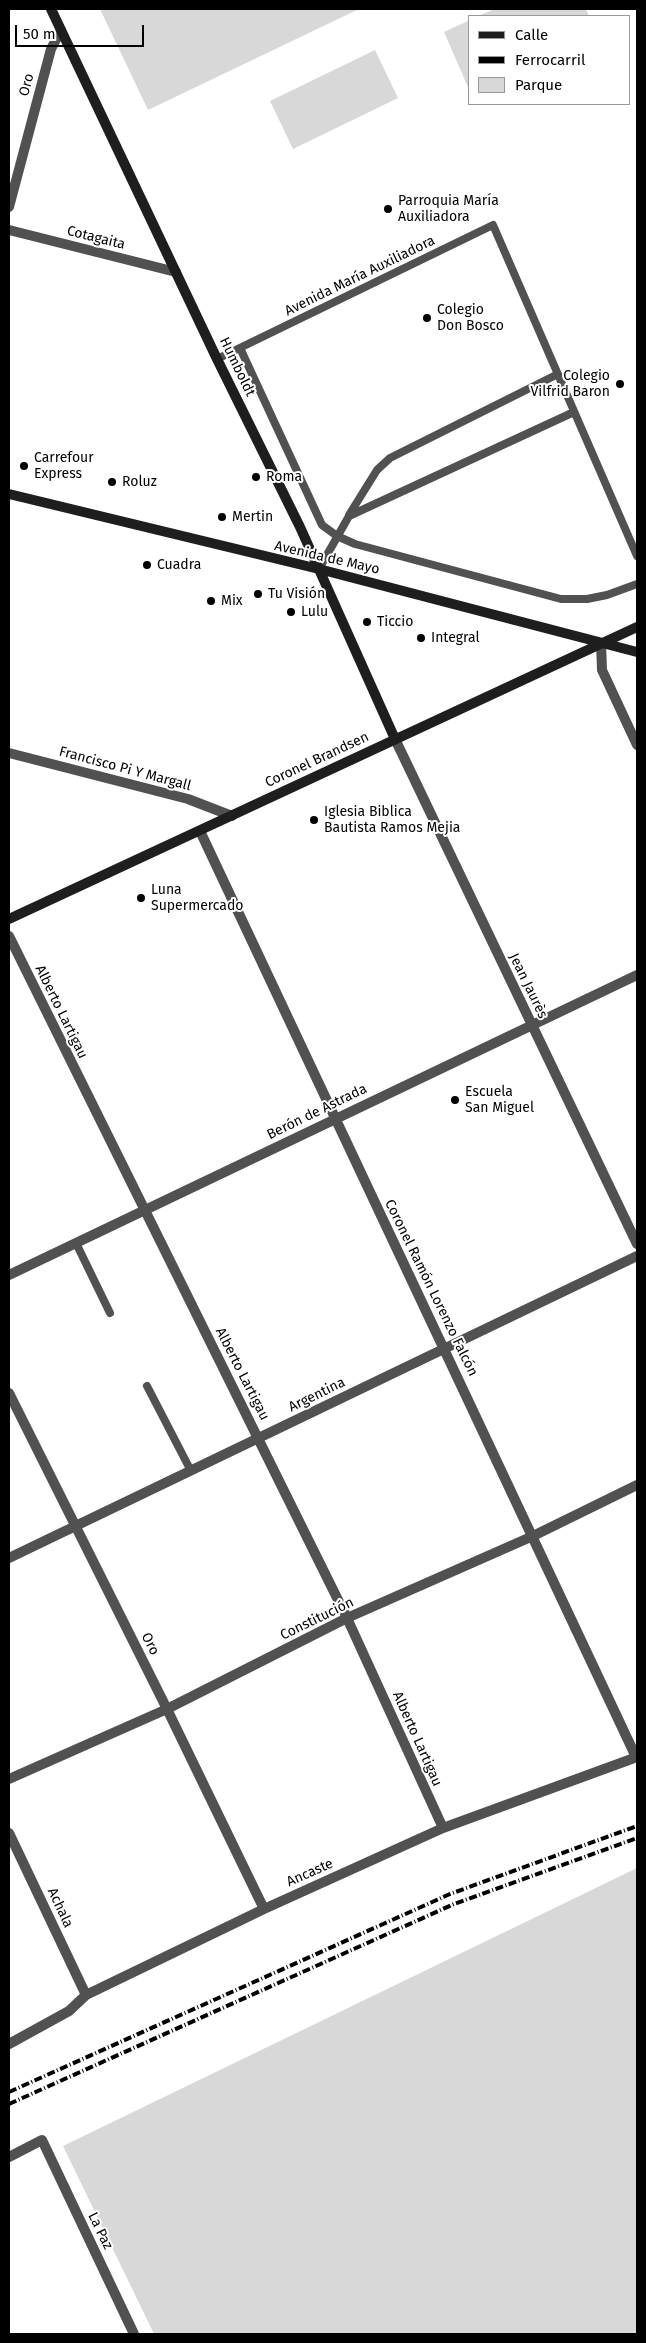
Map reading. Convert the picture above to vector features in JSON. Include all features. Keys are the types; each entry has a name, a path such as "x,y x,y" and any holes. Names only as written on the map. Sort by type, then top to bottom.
{"street":[{"name":"Humboldt","path":"52,9 217,359 319,569 395,739"},
{"name":"Oro","path":"9,207 51,49 61,30"},
{"name":"Cotagaita","path":"9,230 176,272"},
{"name":"Avenida de Mayo","path":"9,494 319,569 637,652"},
{"name":"Coronel Brandsen","path":"9,919 637,627"},
{"path":"601,643 602,670 637,746"},
{"name":"Jean Jaurès","path":"395,739 637,1244"},
{"name":"Francisco Pi Y Margall","path":"9,753 188,799 232,816"},
{"name":"Coronel Ramón Lorenzo Falcón","path":"200,831 334,1119 444,1347 637,1757"},
{"name":"Alberto Lartigau","path":"9,936 347,1618 443,1828"},
{"name":"Berón de Astrada","path":"9,1275 637,975"},
{"name":"Argentina","path":"9,1558 259,1439 444,1347 637,1256"},
{"name":"Oro","path":"9,1393 167,1709 264,1909"},
{"name":"Constitución","path":"9,1779 167,1709 347,1618 533,1536 637,1485"},
{"name":"Ancaste","path":"9,2044 69,2011 86,1995 264,1909 443,1828 637,1757"},
{"name":"Achala","path":"9,1833 86,1995"},
{"name":"La Paz","path":"9,2157 42,2140 134,2334"}],"lane":[{"name":"Avenida María Auxiliadora","path":"217,359 493,225 637,556"},
{"path":"240,348 322,525 337,536 355,544 561,599 587,599 637,584"},
{"path":"319,569 377,470 390,458 558,374"},
{"path":"349,516 574,412"},
{"path":"76,1243 110,1313"},
{"path":"147,1386 191,1471"}],"green space":[{"path":"100,9 359,9 148,110"},
{"path":"495,9 586,9 589,15 480,15"},
{"path":"468,21 468,87 444,32"},
{"path":"375,50 398,98 293,149 270,101"},
{"path":"637,1868 637,2334 154,2334 63,2146"}],"railway":[{"path":"9,2092 450,1894 637,1826"},
{"path":"9,2104 454,1904 637,1838"}],"place":[{"name":"Parroquia María Auxiliadora","path":"388,209"},
{"name":"Colegio Don Bosco","path":"427,318"},
{"name":"Colegio Vilfrid Baron","path":"620,384"},
{"name":"Carrefour Express","path":"24,466"},
{"name":"Roma","path":"256,477"},
{"name":"Roluz","path":"112,482"},
{"name":"Mertin","path":"222,517"},
{"name":"Cuadra","path":"147,565"},
{"name":"Tu Visión","path":"258,594"},
{"name":"Mix","path":"211,601"},
{"name":"Lulu","path":"291,612"},
{"name":"Ticcio","path":"367,622"},
{"name":"Integral","path":"421,638"},
{"name":"Iglesia Biblica Bautista Ramos Mejia","path":"314,820"},
{"name":"Luna Supermercado","path":"141,898"},
{"name":"Escuela San Miguel","path":"455,1100"}]}
